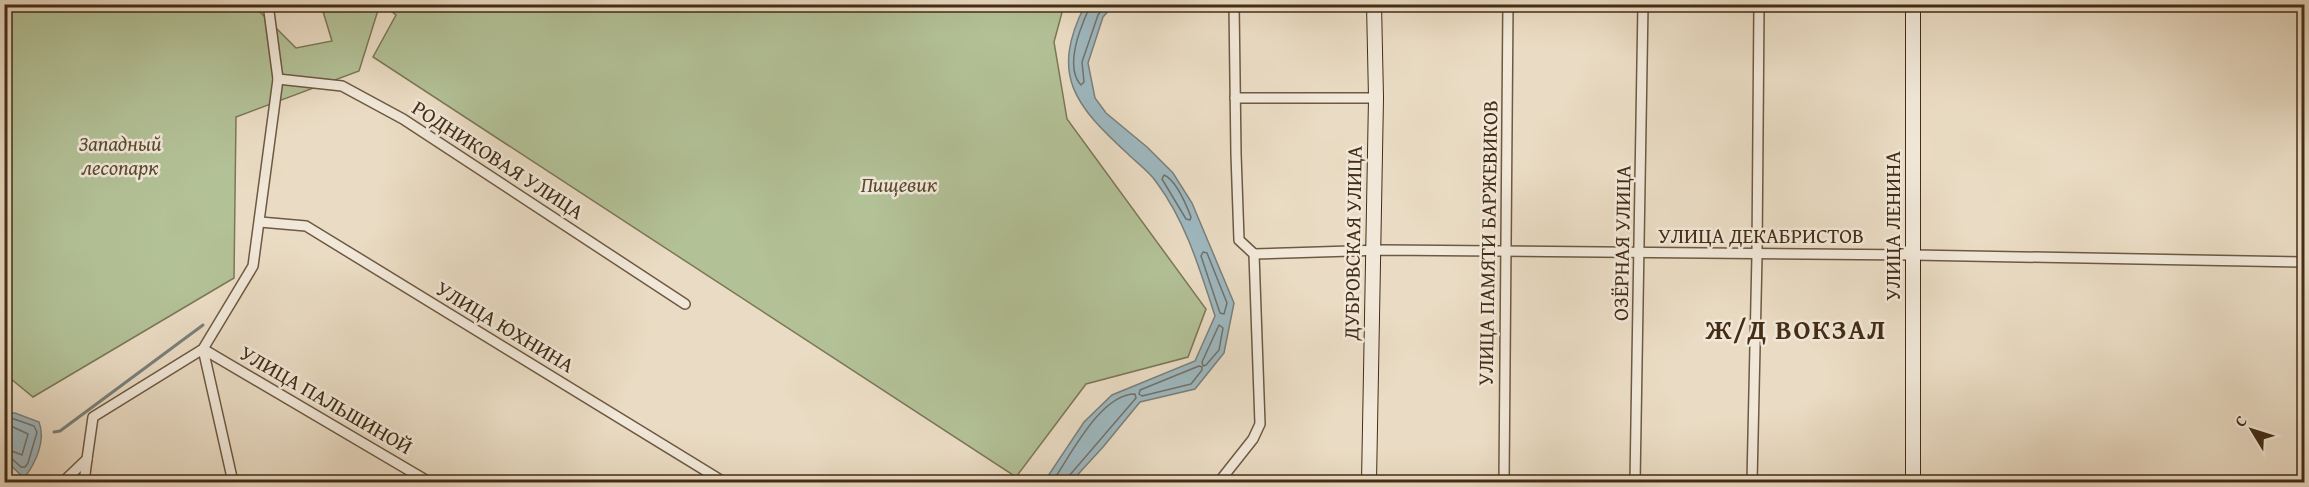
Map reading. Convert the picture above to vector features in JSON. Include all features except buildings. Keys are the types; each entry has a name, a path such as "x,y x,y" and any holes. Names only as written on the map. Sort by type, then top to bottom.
{"street":[{"path":"84,483 93,417 203,350 253,266 278,79 268,4"},
{"path":"1223,481 1253,439 1260,424 1254,254 1239,240 1234,4"},
{"name":"ДУБРОВСКАЯ УЛИЦА","path":"1369,483 1376,98 1374,4"},
{"name":"УЛИЦА ПАМЯТИ БАРЖЕВИКОВ","path":"1504,483 1508,4"},
{"name":"ОЗЁРНАЯ УЛИЦА","path":"1635,483 1643,4"},
{"path":"1752,483 1759,4"},
{"name":"УЛИЦА ЛЕНИНА","path":"1913,4 1913,483"},
{"name":"РОДНИКОВАЯ УЛИЦА","path":"278,79 342,86 403,119 685,304"},
{"path":"1235,98 1376,98"},
{"name":"УЛИЦА ЮХНИНА","path":"260,222 306,226 724,483"},
{"name":"УЛИЦА ДЕКАБРИСТОВ","path":"1254,254 1374,250 1507,251 2304,262"},
{"path":"203,350 233,483"},
{"name":"УЛИЦА ПАЛЬШИНОЙ","path":"203,350 429,483"},
{"path":"63,483 87,459"}],"green space":[{"name":"Западный лесопарк","path":"211,4 214,7 217,5 253,5 296,48 332,41 321,5 378,4 379,7 359,71 236,117 234,278 33,397 5,374 4,5 124,5 127,11 134,5"},
{"name":"Пищевик","path":"383,5 1064,5 1054,42 1067,119 1206,309 1188,357 1086,384 1016,477 373,57 396,15"}],"water":[{"path":"1085,5 1114,5 1103,17 1088,63 1095,98 1106,113 1147,147 1173,173 1192,203 1234,303 1224,353 1195,389 1140,402 1071,482 1044,482 1084,422 1112,395 1195,361 1215,316 1191,247 1167,198 1151,175 1094,120 1074,88 1069,71 1069,51 1074,30"},
{"path":"4,413 15,413 39,422 41,436 39,451 24,478 5,460"}],"waterway":[{"path":"54,432 60,431 203,325"}],"district":[{"name":"Ж/Д ВОКЗАЛ","path":"1796,330"}]}
